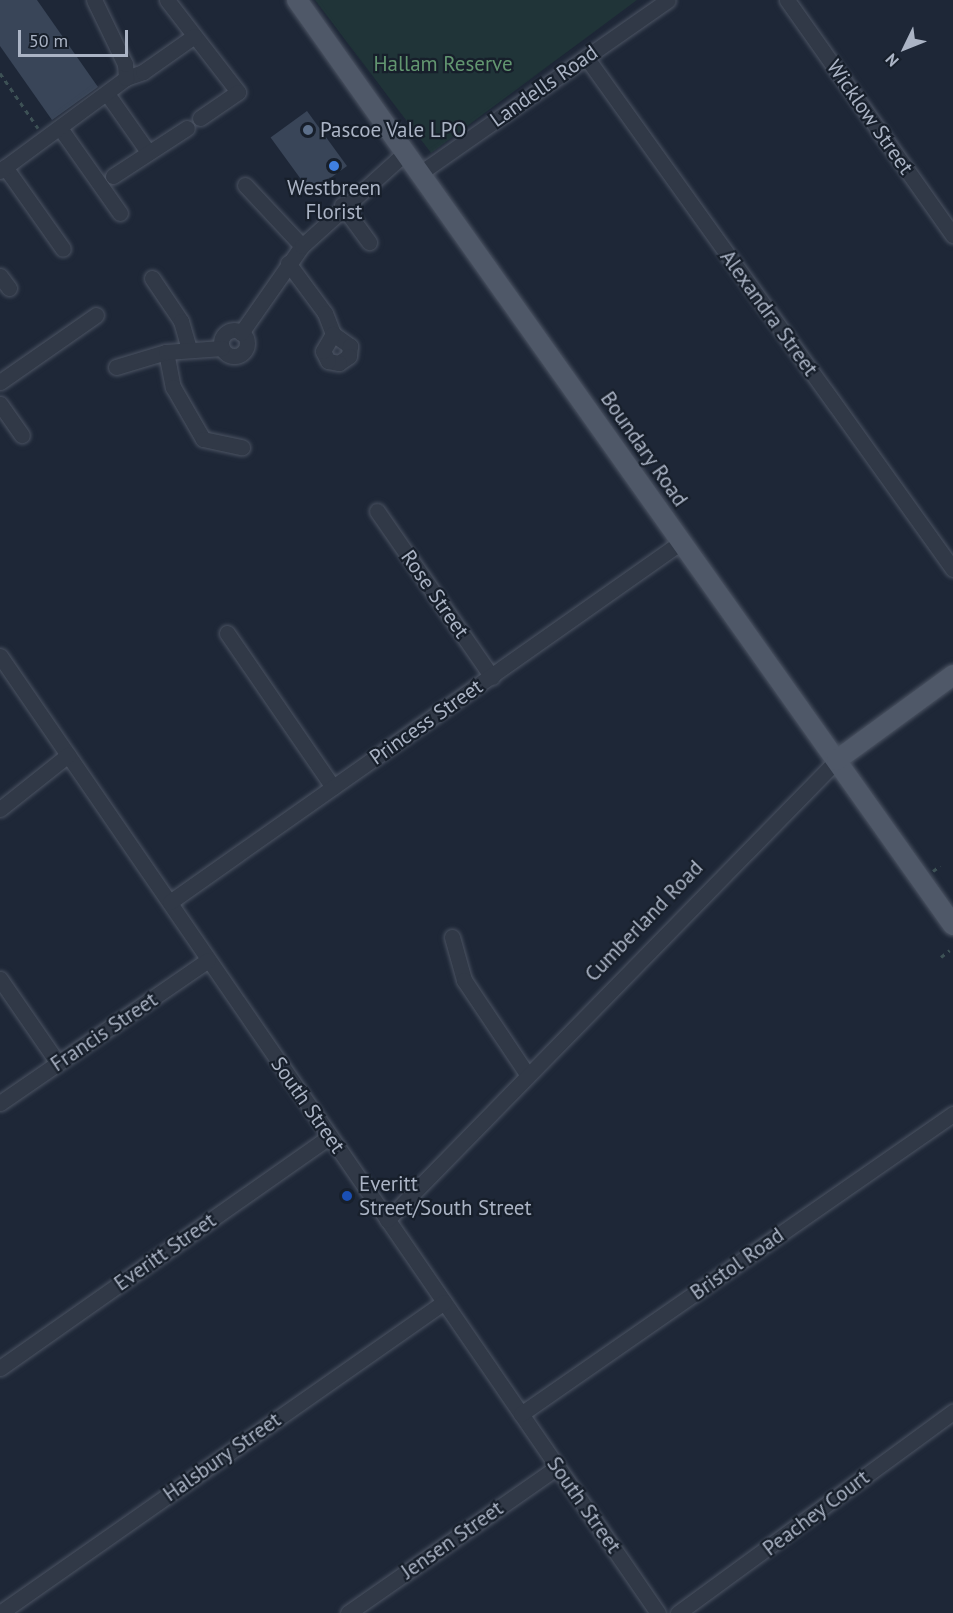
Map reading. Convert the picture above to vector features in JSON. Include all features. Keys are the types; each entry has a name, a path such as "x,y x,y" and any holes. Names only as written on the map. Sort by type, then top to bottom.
{"main road":[{"name":"Boundary Road","path":"297,0 953,925"},
{"name":"Cumberland Road","path":"837,760 953,675"}],"street":[{"path":"94,0 125,64 126,78"},
{"path":"167,0 238,92 200,118"},
{"name":"Landells Road","path":"420,173 668,0"},
{"name":"Wicklow Street","path":"787,0 953,234"},
{"path":"63,249 3,164 46,139 108,95 126,78 143,72 194,36"},
{"name":"Alexandra Street","path":"586,57 953,569"},
{"path":"108,95 148,152"},
{"path":"60,128 120,213"},
{"path":"113,176 187,128"},
{"path":"116,367 166,352 222,348 226,333 241,333 302,246 342,205 406,152"},
{"path":"245,185 302,246"},
{"path":"342,205 369,242"},
{"path":"288,263 325,313 333,334"},
{"path":"152,279 181,321 189,349"},
{"path":"0,382 96,315"},
{"path":"166,352 173,387 203,439 242,447"},
{"path":"0,404 22,435"},
{"name":"Rose Street","path":"377,512 492,676"},
{"name":"Princess Street","path":"170,902 681,542"},
{"path":"226,633 333,787"},
{"name":"South Street","path":"0,656 658,1613"},
{"path":"0,809 68,755"},
{"name":"Cumberland Road","path":"387,1220 527,1074 837,760"},
{"path":"452,937 464,980 527,1074"},
{"name":"Francis Street","path":"0,1103 208,960"},
{"path":"0,979 58,1063"},
{"name":"Bristol Road","path":"521,1414 953,1114"},
{"name":"Everitt Street","path":"0,1368 330,1136"},
{"name":"Halsbury Street","path":"0,1612 444,1302"},
{"name":"Peachey Court","path":"678,1613 953,1412"},
{"name":"Jensen Street","path":"348,1613 557,1467"}],"path":[{"path":"0,73 46,139"},
{"path":"941,957 950,950"}],"green space":[{"name":"Hallam Reserve","path":"315,0 637,0 431,153"}],"building":[{"path":"0,0 37,0 98,87 52,120 0,46"},
{"path":"307,111 347,166 311,192 271,137"}],"place":[{"name":"Pascoe Vale LPO","path":"308,130"},
{"name":"Westbreen Florist","path":"334,166"},
{"name":"Everitt Street/South Street","path":"347,1196"}]}
